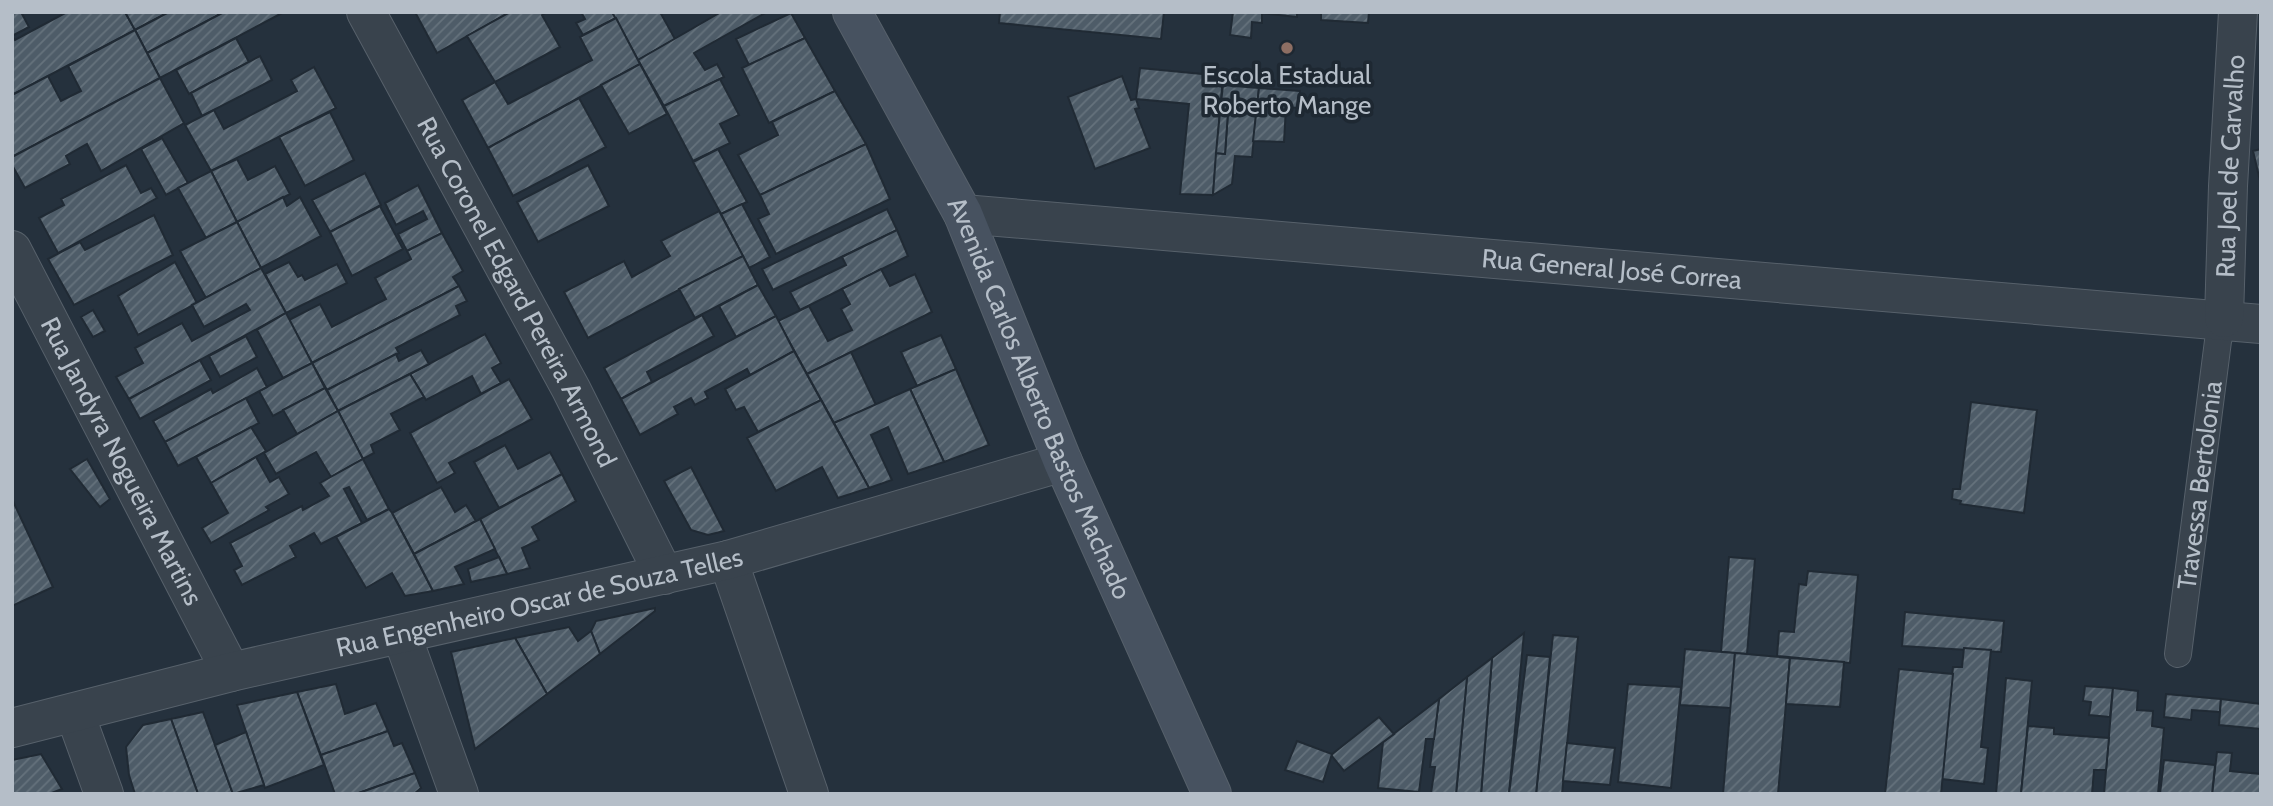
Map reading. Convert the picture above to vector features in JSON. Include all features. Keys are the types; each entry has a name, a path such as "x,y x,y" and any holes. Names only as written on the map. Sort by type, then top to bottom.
{"street":[{"name":"Rua Coronel Edgard Pereira Armond","path":"366,12 571,389 664,575"},
{"name":"Avenida Carlos Alberto Bastos Machado","path":"852,12 963,214 1063,462 1212,794"},
{"name":"Rua Joel de Carvalho","path":"2238,12 2228,186 2242,321"},
{"name":"Rua General José Correa","path":"963,214 2242,321"},
{"name":"Rua Jandyra Nogueira Martins","path":"12,250 230,673"},
{"name":"Rua Engenheiro Oscar de Souza Telles","path":"12,728 230,673 727,561 1063,462"},
{"path":"727,561 809,794"},
{"path":"402,636 459,794"},
{"path":"75,714 104,794"}],"lane":[{"name":"Travessa Bertolonia","path":"2178,654 2218,341 2242,321"}],"building":[{"path":"12,12 21,12 29,27 12,36"},
{"path":"67,12 125,12 135,30 12,95 12,36 15,40"},
{"path":"125,12 169,12 135,30"},
{"path":"169,12 224,12 147,53 135,30"},
{"path":"224,12 284,12 160,78 147,53"},
{"path":"415,12 510,12 437,53"},
{"path":"510,12 547,12 542,15 560,47 495,82 467,36"},
{"path":"581,12 612,12 616,18 583,35 576,23 585,19"},
{"path":"612,12 660,12 675,39 638,60"},
{"path":"721,12 767,12 694,53 705,70 717,64 724,77 664,106 638,60"},
{"path":"1000,12 1164,12 1161,39 999,23"},
{"path":"1233,12 1297,12 1297,17 1262,13 1262,23 1252,22 1251,38 1230,35"},
{"path":"1321,12 1369,12 1368,23 1321,20"},
{"path":"791,13 805,38 749,65 736,39"},
{"path":"616,18 640,64 488,148 462,100 495,82 508,104 592,60 580,37"},
{"path":"135,30 160,78 12,157 12,95 48,76 61,101 81,91 68,66"},
{"path":"236,38 249,62 189,94 176,70"},
{"path":"805,38 835,91 769,123 742,68"},
{"path":"260,56 272,80 202,116 191,93"},
{"path":"640,64 667,114 629,134 601,85"},
{"path":"314,67 336,108 211,171 185,125 214,110 224,129 297,91 291,80"},
{"path":"1140,68 1223,76 1213,195 1180,194 1189,104 1136,99"},
{"path":"1122,76 1131,100 1136,99 1139,108 1135,109 1150,148 1095,169 1068,97"},
{"path":"160,78 184,123 101,171 87,144 66,156 70,164 25,188 12,165 12,157"},
{"path":"720,79 739,115 720,124 730,143 693,161 664,106"},
{"path":"1223,85 1259,88 1252,157 1235,156 1232,184 1213,195 1216,153 1225,154 1228,112 1220,112"},
{"path":"1259,88 1300,91 1299,108 1286,107 1284,142 1253,141"},
{"path":"835,91 866,144 760,195 738,155 778,135 772,122"},
{"path":"579,98 606,147 513,196 488,148"},
{"path":"330,112 354,160 305,186 279,137"},
{"path":"1220,112 1228,112 1225,154 1216,153"},
{"path":"162,138 188,183 166,195 141,149"},
{"path":"866,144 890,199 776,254 758,219 769,214 760,195"},
{"path":"718,149 747,202 721,214 693,162"},
{"path":"2261,149 2261,185 2253,151"},
{"path":"237,159 248,180 275,166 290,194 237,222 211,171"},
{"path":"126,165 141,193 151,188 157,198 58,253 39,218 64,205 61,199"},
{"path":"588,165 609,206 538,242 517,202"},
{"path":"211,171 237,222 206,238 178,188"},
{"path":"365,173 381,205 330,232 312,200"},
{"path":"418,185 442,233 407,251 398,234 427,219 423,211 396,225 385,203"},
{"path":"283,197 287,206 300,197 321,236 261,268 237,222"},
{"path":"742,204 770,257 749,268 721,214"},
{"path":"380,206 403,249 352,276 330,232"},
{"path":"887,209 897,230 773,290 762,269"},
{"path":"719,211 743,256 588,338 564,292 624,261 632,277 670,256 661,241"},
{"path":"154,215 173,255 74,305 48,259 80,242 85,250"},
{"path":"237,222 261,268 206,298 180,251"},
{"path":"897,230 908,256 800,310 790,292 846,265 842,257"},
{"path":"442,233 463,271 453,277 459,286 312,363 289,320 320,304 332,327 386,299 375,278 411,259 407,251"},
{"path":"743,256 758,285 695,318 679,289"},
{"path":"175,262 197,303 138,335 118,296"},
{"path":"289,262 298,277 302,275 305,280 337,264 347,283 286,313 265,274"},
{"path":"261,268 286,313 129,399 116,377 143,363 135,348 182,323 192,341 250,310 246,304 204,327 192,305"},
{"path":"881,269 890,286 915,274 932,312 807,374 778,321 809,306 828,341 852,330 841,309 850,304 842,289"},
{"path":"758,285 776,316 736,337 719,306"},
{"path":"459,286 467,301 456,306 460,315 396,348 399,353 327,390 312,363"},
{"path":"93,310 105,331 93,337 81,317"},
{"path":"286,313 312,363 283,378 257,330"},
{"path":"702,315 714,336 647,372 652,382 621,399 604,368"},
{"path":"776,316 794,351 750,375 747,369 705,392 708,398 695,405 691,398 674,407 678,414 640,435 621,399"},
{"path":"485,334 501,363 492,368 501,383 481,394 472,376 426,400 410,374"},
{"path":"941,335 956,369 917,386 901,352"},
{"path":"246,336 257,357 220,377 209,356"},
{"path":"421,350 429,364 338,411 327,390 396,354 399,361"},
{"path":"794,351 821,400 758,432 744,407 736,410 725,389"},
{"path":"851,352 876,405 834,423 807,374"},
{"path":"200,360 211,380 140,419 129,399"},
{"path":"312,363 325,388 273,416 259,391"},
{"path":"257,368 267,387 165,442 153,421 211,389 213,393"},
{"path":"956,369 989,445 944,462 910,389"},
{"path":"410,374 424,397 391,414 400,430 371,445 374,453 363,459 338,411"},
{"path":"509,379 532,419 449,463 455,473 437,483 410,433"},
{"path":"325,388 338,411 297,434 283,410"},
{"path":"910,389 944,462 908,474 888,427 871,435 892,480 869,488 834,423"},
{"path":"246,398 259,423 178,466 165,442"},
{"path":"821,400 869,488 838,498 822,467 776,491 747,438"},
{"path":"1971,402 2037,410 2024,513 1960,504 1961,501 1952,499 1953,489 1960,489"},
{"path":"338,411 363,459 331,477 316,452 276,474 264,453"},
{"path":"251,427 266,451 211,483 196,457"},
{"path":"505,445 518,469 550,452 562,474 499,508 474,462"},
{"path":"256,457 270,482 279,477 289,494 266,507 269,510 211,543 202,528 228,513 211,483"},
{"path":"87,459 110,499 100,507 70,469"},
{"path":"363,459 389,509 367,520 349,487 344,489 362,523 321,544 314,533 290,546 296,557 242,585 234,570 242,566 230,543 302,506 303,510 329,496 320,483"},
{"path":"691,467 724,531 708,535 691,530 664,481"},
{"path":"562,474 576,501 532,527 539,540 522,548 530,568 507,574 480,519"},
{"path":"441,487 455,512 466,505 476,521 414,554 392,513"},
{"path":"12,499 53,587 12,606"},
{"path":"389,509 433,591 405,596 392,573 366,588 336,537"},
{"path":"480,519 495,549 455,567 464,584 433,591 414,554"},
{"path":"499,557 507,574 471,582 468,569"},
{"path":"1729,557 1755,559 1747,654 1721,652"},
{"path":"1808,571 1858,575 1850,663 1777,656 1779,631 1794,632 1799,584 1806,585"},
{"path":"655,608 655,611 600,654 591,631 596,621"},
{"path":"1905,612 2004,621 2001,652 1902,646"},
{"path":"569,627 578,641 591,631 600,654 547,694 515,638"},
{"path":"1524,633 1509,794 1481,794 1492,658"},
{"path":"1553,635 1578,637 1562,794 1536,794"},
{"path":"515,638 547,694 475,749 451,652"},
{"path":"1964,648 1991,650 1981,747 1988,748 1984,784 1942,779 1953,667 1962,667"},
{"path":"1685,649 1735,653 1731,708 1680,705"},
{"path":"1735,653 1790,658 1778,794 1723,794"},
{"path":"1527,655 1550,657 1536,794 1509,794"},
{"path":"1492,658 1481,794 1456,794 1467,677"},
{"path":"1790,658 1844,662 1840,707 1786,704"},
{"path":"1899,669 1953,674 1941,794 1885,794"},
{"path":"1467,677 1456,794 1431,793 1435,767 1430,767 1439,699"},
{"path":"2006,678 2032,681 2021,794 1996,794"},
{"path":"336,684 345,714 376,703 388,731 321,755 297,692"},
{"path":"1628,684 1681,687 1671,788 1618,782"},
{"path":"2085,686 2113,688 2110,717 2089,715 2091,702 2083,701"},
{"path":"2113,688 2138,691 2137,710 2153,711 2152,726 2164,728 2158,794 2104,794"},
{"path":"297,692 324,765 265,788 237,705"},
{"path":"2166,694 2221,699 2220,712 2192,710 2191,720 2164,717"},
{"path":"1439,699 1434,739 1426,739 1419,792 1378,788 1383,742"},
{"path":"2221,699 2261,704 2261,729 2219,725"},
{"path":"203,712 233,794 198,794 171,719"},
{"path":"1379,717 1394,734 1344,771 1331,755"},
{"path":"171,719 198,794 135,794 129,775 126,747 143,725"},
{"path":"2028,726 2054,728 2054,734 2109,738 2106,770 2094,770 2092,794 2021,794"},
{"path":"388,731 394,746 402,743 415,773 356,794 335,794 321,755"},
{"path":"246,732 264,785 233,794 215,745"},
{"path":"1297,741 1332,754 1323,782 1285,770"},
{"path":"1567,743 1615,748 1610,785 1563,781"},
{"path":"2217,752 2232,753 2230,771 2261,774 2261,794 2212,794"},
{"path":"41,754 62,789 49,794 12,794 12,760"},
{"path":"2164,760 2215,765 2212,794 2160,794"},
{"path":"415,773 421,788 414,794 356,794"}],"place":[{"name":"Escola Estadual Roberto Mange","path":"1287,48"}]}
